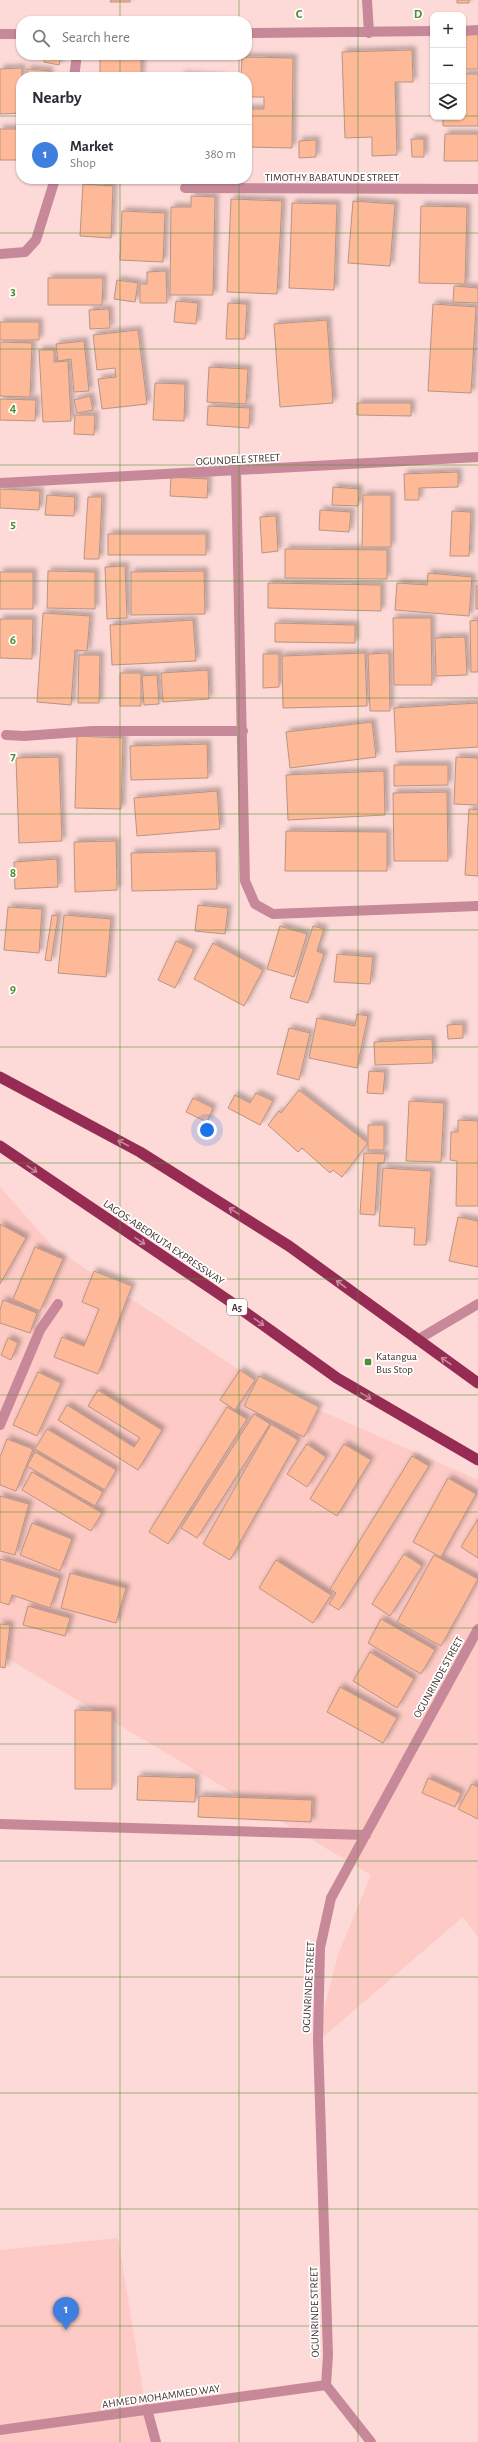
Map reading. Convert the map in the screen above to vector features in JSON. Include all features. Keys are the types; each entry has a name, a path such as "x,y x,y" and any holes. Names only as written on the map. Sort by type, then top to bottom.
{"highway":[{"path":"0,1078 140,1152 289,1246 416,1340 478,1383"},
{"name":"LAGOS-ABEOKUTA EXPRESSWAY","path":"0,1146 228,1300 337,1378 478,1460"}],"street":[{"path":"367,0 369,33"},
{"path":"466,31 478,30"},
{"path":"252,34 430,31"},
{"path":"0,34 16,34"},
{"path":"75,72 76,60"},
{"path":"0,254 25,252 36,240 53,184"},
{"name":"TIMOTHY BABATUNDE STREET","path":"185,188 478,189"},
{"name":"OGUNDELE STREET","path":"0,483 236,472 478,457"},
{"path":"236,472 243,731 245,881 255,904 274,914 478,906"},
{"path":"6,735 24,736 93,731 243,731"},
{"path":"0,1425 40,1330 58,1304"},
{"path":"416,1340 478,1304"},
{"name":"OGUNRINDE STREET","path":"326,2385 328,2355 318,2040 320,1948 331,1898 478,1629"},
{"path":"0,1824 366,1836"},
{"path":"326,2385 371,2442"},
{"name":"AHMED MOHAMMED WAY","path":"0,2430 326,2385"},
{"path":"147,2409 156,2442"}],"shaded area":[{"path":"0,1187 54,1248 262,1385 478,1480 478,1937 463,1917 315,2044 339,1952 371,1875 0,1654"},
{"path":"118,2238 146,2409 155,2442 0,2442 0,2250"}],"building":[{"path":"111,0 130,0 130,2 110,2"},
{"path":"457,0 469,0 469,3 457,3"},
{"path":"466,32 478,33 478,69 466,69"},
{"path":"412,50 413,82 395,82 397,155 372,156 372,137 345,138 342,52"},
{"path":"252,57 293,58 292,148 252,147 252,109 264,109 264,97 252,97 252,72 241,72 242,60 252,60"},
{"path":"44,60 60,60 59,65 44,62"},
{"path":"100,60 141,60 141,72 100,72"},
{"path":"22,68 22,72 16,72 16,113 0,114 0,69"},
{"path":"27,69 50,71 50,72 27,72"},
{"path":"466,74 478,74 478,126 443,126 443,120 466,120"},
{"path":"0,129 16,129 16,160 0,160"},
{"path":"445,134 478,134 478,161 444,161"},
{"path":"411,139 424,139 424,157 412,157"},
{"path":"316,140 316,157 299,158 299,141"},
{"path":"83,184 113,186 111,238 80,236"},
{"path":"191,196 215,197 213,295 170,295 171,207 191,207"},
{"path":"231,199 282,201 277,294 227,292"},
{"path":"353,201 395,204 390,266 348,263"},
{"path":"292,203 337,204 334,290 289,288"},
{"path":"421,206 467,207 465,284 419,283"},
{"path":"122,211 165,213 163,262 120,260"},
{"path":"166,271 167,303 140,303 140,284 147,284 147,272"},
{"path":"48,278 103,278 102,305 48,305"},
{"path":"117,280 138,283 135,302 114,299"},
{"path":"454,286 478,288 478,303 453,302"},
{"path":"176,301 198,303 196,324 174,322"},
{"path":"228,303 247,304 245,339 226,339"},
{"path":"433,304 476,307 471,393 428,391"},
{"path":"109,309 110,328 90,329 89,310"},
{"path":"327,320 333,403 280,407 274,324"},
{"path":"0,322 39,322 39,340 0,340"},
{"path":"138,330 147,404 102,409 98,379 116,377 115,368 97,370 93,335"},
{"path":"84,341 89,391 74,392 71,359 58,361 56,344"},
{"path":"0,342 32,343 30,397 0,396"},
{"path":"39,350 54,350 54,362 68,361 71,421 43,422"},
{"path":"209,367 248,369 246,404 207,402"},
{"path":"155,383 185,384 184,421 153,420"},
{"path":"90,396 93,410 77,413 74,400"},
{"path":"0,399 36,400 35,421 0,420"},
{"path":"357,403 411,403 411,416 357,415"},
{"path":"208,406 250,408 249,428 207,425"},
{"path":"75,415 95,415 94,435 74,434"},
{"path":"458,472 458,487 419,488 419,500 405,500 404,474"},
{"path":"171,477 208,479 207,498 170,496"},
{"path":"333,487 359,489 358,506 332,505"},
{"path":"0,489 40,491 39,510 0,508"},
{"path":"47,495 75,497 74,516 45,515"},
{"path":"363,495 391,495 391,547 362,547"},
{"path":"88,497 102,497 99,559 84,559"},
{"path":"320,510 351,512 349,532 319,530"},
{"path":"452,511 471,512 469,556 450,556"},
{"path":"276,516 278,551 262,553 260,517"},
{"path":"108,534 206,534 206,555 108,555"},
{"path":"285,549 387,550 387,579 285,578"},
{"path":"125,566 127,618 107,619 105,567"},
{"path":"48,571 95,572 95,609 47,608"},
{"path":"204,571 205,614 131,615 131,572"},
{"path":"0,572 33,572 33,609 0,609"},
{"path":"428,573 472,577 469,616 395,610 397,583 427,585"},
{"path":"268,583 381,585 381,611 268,608"},
{"path":"476,586 478,586 478,609 476,609"},
{"path":"43,613 90,616 87,651 75,650 71,705 37,702"},
{"path":"393,618 431,618 432,685 394,685"},
{"path":"0,619 33,619 32,659 0,658"},
{"path":"193,620 196,661 112,665 110,625"},
{"path":"478,620 478,672 471,672 470,621"},
{"path":"275,623 355,625 355,643 275,642"},
{"path":"465,637 467,675 436,676 435,638"},
{"path":"365,653 367,706 283,708 282,656"},
{"path":"389,653 390,711 370,711 368,654"},
{"path":"263,654 279,654 279,687 263,688"},
{"path":"79,655 100,655 99,703 78,703"},
{"path":"208,670 209,699 163,702 161,673"},
{"path":"120,673 141,673 141,706 120,706"},
{"path":"157,675 159,704 144,705 142,676"},
{"path":"478,703 478,747 396,752 394,708"},
{"path":"372,722 376,757 290,768 286,732"},
{"path":"77,736 123,738 121,809 75,808"},
{"path":"207,744 208,778 131,780 130,746"},
{"path":"59,757 62,841 19,843 16,758"},
{"path":"456,757 478,758 478,805 454,804"},
{"path":"394,765 448,765 448,785 394,786"},
{"path":"384,771 385,815 288,820 286,775"},
{"path":"217,791 220,829 137,836 134,798"},
{"path":"447,792 448,861 394,861 393,793"},
{"path":"469,809 478,810 478,876 465,875"},
{"path":"286,831 387,832 387,871 285,871"},
{"path":"116,841 117,890 75,892 74,842"},
{"path":"216,851 217,889 132,891 131,853"},
{"path":"57,859 58,887 15,889 14,862"},
{"path":"198,905 228,908 225,934 195,931"},
{"path":"8,907 42,909 39,953 4,950"},
{"path":"52,915 58,916 51,961 45,960"},
{"path":"64,915 111,919 106,977 58,973"},
{"path":"280,926 307,934 294,977 267,969"},
{"path":"313,926 324,929 317,951 324,954 308,1003 290,998"},
{"path":"176,941 194,949 175,988 158,980"},
{"path":"213,943 263,970 244,1006 194,979"},
{"path":"337,954 373,957 370,984 334,982"},
{"path":"357,1014 368,1016 357,1068 309,1058 317,1018 355,1026"},
{"path":"463,1024 463,1038 448,1039 447,1025"},
{"path":"289,1028 310,1033 299,1080 277,1074"},
{"path":"432,1039 433,1063 375,1065 374,1042"},
{"path":"369,1071 385,1072 383,1094 367,1093"},
{"path":"299,1090 368,1143 342,1177 333,1170 330,1173 302,1148 298,1152 268,1125 279,1111 281,1113"},
{"path":"256,1093 273,1101 260,1125 228,1108 235,1095 250,1103"},
{"path":"193,1098 213,1108 207,1122 186,1112"},
{"path":"409,1101 444,1103 441,1162 406,1161"},
{"path":"458,1120 478,1121 478,1206 456,1206 457,1161 450,1160 451,1132 458,1132"},
{"path":"368,1125 384,1125 384,1150 368,1150"},
{"path":"364,1153 385,1154 384,1163 378,1163 375,1215 360,1214"},
{"path":"383,1168 431,1171 426,1245 414,1245 415,1228 379,1226"},
{"path":"458,1217 478,1221 478,1267 449,1261"},
{"path":"0,1224 26,1238 0,1284"},
{"path":"35,1247 63,1259 40,1311 13,1299"},
{"path":"94,1271 132,1286 98,1374 54,1357 62,1337 84,1346 99,1309 82,1302"},
{"path":"3,1300 37,1313 30,1333 0,1323 0,1310"},
{"path":"8,1338 18,1343 11,1360 1,1355"},
{"path":"240,1370 255,1380 235,1410 220,1400"},
{"path":"38,1372 61,1383 37,1436 13,1425"},
{"path":"259,1376 319,1407 304,1437 244,1406"},
{"path":"98,1390 162,1430 138,1470 58,1420 67,1405 134,1447 140,1438 88,1406"},
{"path":"227,1407 247,1419 168,1544 149,1532"},
{"path":"254,1414 270,1424 197,1538 181,1528"},
{"path":"271,1424 298,1440 230,1560 203,1544"},
{"path":"47,1429 116,1470 105,1490 35,1449"},
{"path":"7,1439 33,1449 16,1491 0,1485 0,1457"},
{"path":"307,1444 326,1457 307,1487 287,1474"},
{"path":"344,1444 371,1460 337,1516 310,1499"},
{"path":"35,1452 103,1492 95,1506 27,1466"},
{"path":"412,1456 429,1466 339,1610 329,1604 336,1593 330,1589"},
{"path":"32,1472 102,1513 91,1531 22,1490"},
{"path":"448,1478 476,1494 441,1557 413,1542"},
{"path":"0,1496 29,1504 15,1555 0,1551"},
{"path":"478,1519 478,1558 461,1547"},
{"path":"32,1523 72,1539 60,1571 20,1555"},
{"path":"404,1554 422,1566 390,1616 372,1604"},
{"path":"434,1555 478,1579 441,1646 397,1622"},
{"path":"0,1559 60,1578 50,1608 12,1595 9,1605 0,1602"},
{"path":"276,1560 331,1595 313,1623 259,1588"},
{"path":"70,1573 126,1588 116,1623 61,1608"},
{"path":"28,1606 70,1618 65,1636 23,1625"},
{"path":"381,1619 435,1650 421,1674 368,1643"},
{"path":"0,1624 10,1625 5,1668 0,1667"},
{"path":"370,1652 414,1679 397,1708 353,1681"},
{"path":"340,1687 397,1718 383,1743 327,1712"},
{"path":"75,1710 112,1711 112,1789 75,1789"},
{"path":"138,1776 196,1778 195,1802 137,1800"},
{"path":"428,1778 461,1793 455,1807 422,1793"},
{"path":"472,1784 478,1787 478,1819 458,1809"},
{"path":"199,1796 312,1800 311,1822 198,1817"}],"place":[{"name":"Katangua Bus Stop","path":"368,1362"},
{"name":"Market","path":"66,2330"}]}
